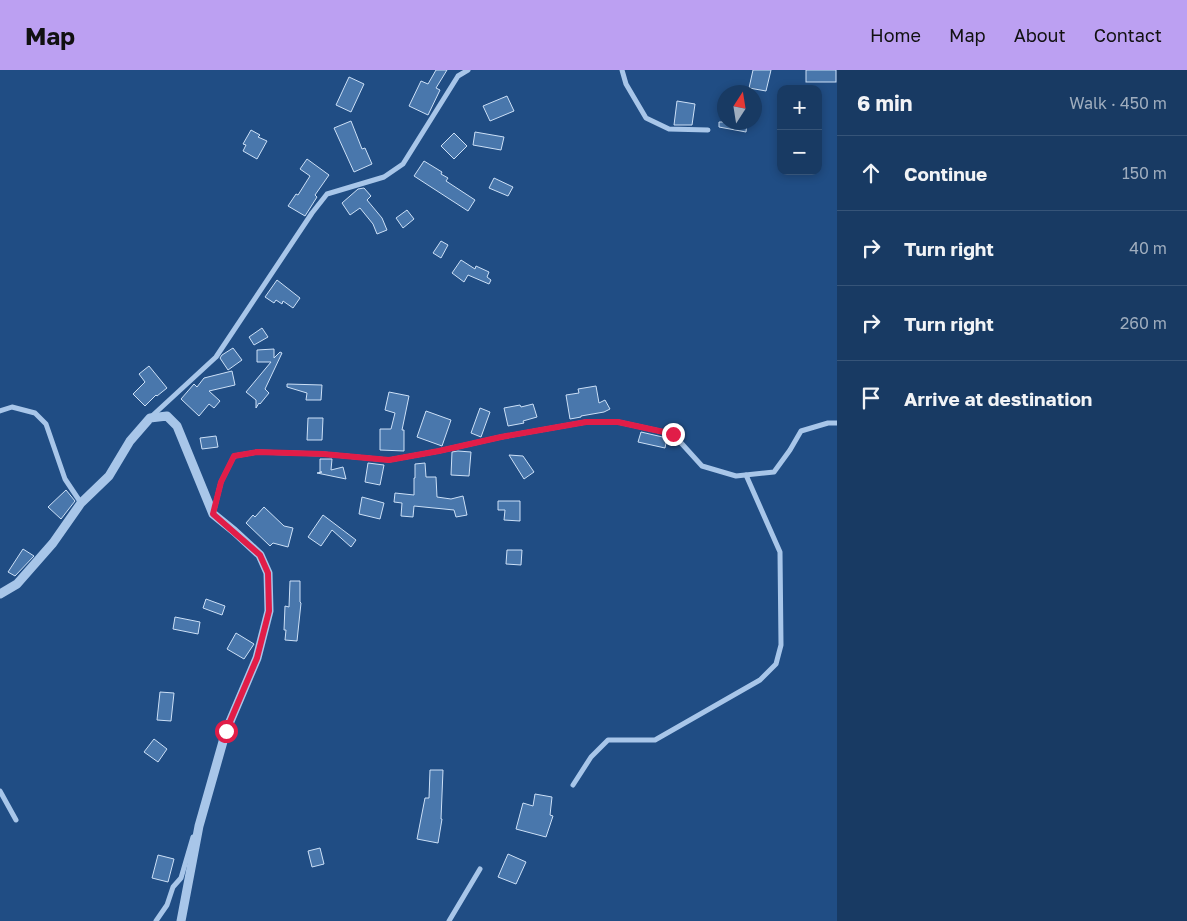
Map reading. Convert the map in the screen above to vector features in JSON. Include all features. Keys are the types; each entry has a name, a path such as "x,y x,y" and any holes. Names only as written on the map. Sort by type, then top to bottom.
{"street":[{"path":"0,594 17,584 53,543 80,503 110,476 130,441 150,418 216,357 312,212 327,194 384,177 403,164 458,76 468,70"},
{"path":"622,70 626,84 646,118 669,129 708,130"},
{"path":"0,411 12,407 35,413 46,424 65,479 80,503"},
{"path":"150,418 167,416 177,426 213,514 260,555 268,573 269,611 257,658 226,731 198,828 181,921"},
{"path":"213,514 221,482 234,456 257,452 323,454 389,460 586,422 618,422 673,434 702,466 736,476 774,472 801,431 828,423 837,423"},
{"path":"573,785 591,757 608,740 655,740 760,680 776,664 782,645 780,552 746,475"},
{"path":"0,791 16,820"},
{"path":"156,921 166,905 173,887 181,878 194,835 198,828"},
{"path":"449,921 480,869"}],"building":[{"path":"436,70 447,70 436,88 440,90 428,115 409,106 421,81 428,84"},
{"path":"753,70 771,70 766,91 762,90 762,85 750,85"},
{"path":"806,70 836,70 836,82 806,82"},
{"path":"349,77 364,84 351,112 336,105"},
{"path":"507,96 514,111 490,121 483,106"},
{"path":"677,101 695,104 692,125 674,125"},
{"path":"351,121 362,149 365,148 372,164 354,172 334,128"},
{"path":"251,130 260,135 258,137 267,141 257,159 243,151 246,145 243,144"},
{"path":"475,132 504,137 501,150 473,145"},
{"path":"454,133 467,146 454,159 441,146"},
{"path":"307,159 329,175 315,195 317,197 305,216 288,206 296,194 298,195 310,176 300,169"},
{"path":"424,161 442,172 441,174 448,178 446,181 475,200 468,211 414,176"},
{"path":"494,178 513,187 508,196 489,188"},
{"path":"364,188 371,196 367,200 382,218 387,230 377,234 373,224 360,208 350,215 342,203 358,189"},
{"path":"407,210 414,219 403,228 396,218"},
{"path":"441,241 448,245 441,258 433,253"},
{"path":"461,260 475,269 476,266 489,272 487,277 491,280 489,284 468,275 464,282 452,273"},
{"path":"277,280 300,298 293,308 283,301 282,304 276,300 274,303 265,297"},
{"path":"262,328 268,337 254,345 249,337"},
{"path":"233,348 242,360 228,370 220,358"},
{"path":"274,349 274,358 280,352 282,353 265,389 269,393 256,408 256,400 246,392 271,362 257,362 257,350"},
{"path":"149,366 167,388 156,395 145,406 133,394 145,382 139,374"},
{"path":"232,371 235,385 209,391 220,401 214,408 209,404 199,416 181,399 194,384 197,387 204,378"},
{"path":"287,384 322,385 321,400 306,400 307,393 287,387"},
{"path":"596,386 599,403 605,400 610,409 570,419 566,395 579,393 578,389"},
{"path":"389,392 409,396 402,430 404,430 404,451 380,450 380,429 391,429 395,413 385,410"},
{"path":"533,404 537,417 523,421 524,423 508,426 504,408"},
{"path":"480,408 490,412 481,437 471,433"},
{"path":"426,411 451,420 442,446 417,437"},
{"path":"308,418 323,418 322,440 307,440"},
{"path":"641,432 667,438 665,448 638,442"},
{"path":"216,436 218,447 202,449 200,438"},
{"path":"452,452 471,452 469,476 451,475"},
{"path":"509,455 523,456 534,472 524,479"},
{"path":"320,459 332,459 331,470 343,467 346,479 317,473 322,472 320,472"},
{"path":"368,463 384,465 380,485 365,482"},
{"path":"425,463 426,477 436,477 437,497 451,499 463,496 467,515 456,517 454,510 414,506 413,517 401,516 402,503 394,502 395,493 414,495 415,464"},
{"path":"66,490 75,501 61,519 48,507"},
{"path":"362,497 384,503 380,519 359,514"},
{"path":"498,501 520,501 520,521 504,520 505,510 498,510"},
{"path":"264,507 284,526 293,528 288,547 273,543 270,546 246,523"},
{"path":"323,515 356,540 351,547 332,530 321,546 308,537"},
{"path":"23,549 34,556 15,576 8,572"},
{"path":"507,550 522,550 521,565 506,564"},
{"path":"290,581 300,581 301,603 297,641 285,640 285,606 289,607"},
{"path":"206,599 225,606 222,615 203,608"},
{"path":"175,617 200,622 198,634 173,629"},
{"path":"236,633 254,644 244,659 227,649"},
{"path":"160,692 174,693 171,721 157,720"},
{"path":"154,739 167,749 158,762 144,752"},
{"path":"430,770 443,770 442,819 438,843 417,839 425,798 429,798"},
{"path":"535,794 552,797 550,815 553,816 546,837 516,829 523,803 533,806"},
{"path":"320,848 324,864 312,867 308,851"},
{"path":"508,854 526,862 516,884 498,877"},
{"path":"158,855 174,859 168,882 152,878"}],"route":[{"path":"226,731 257,658 269,611 268,573 260,555 213,514 221,482 234,456 257,452 323,454 389,460 586,422 618,422 673,434"}]}
